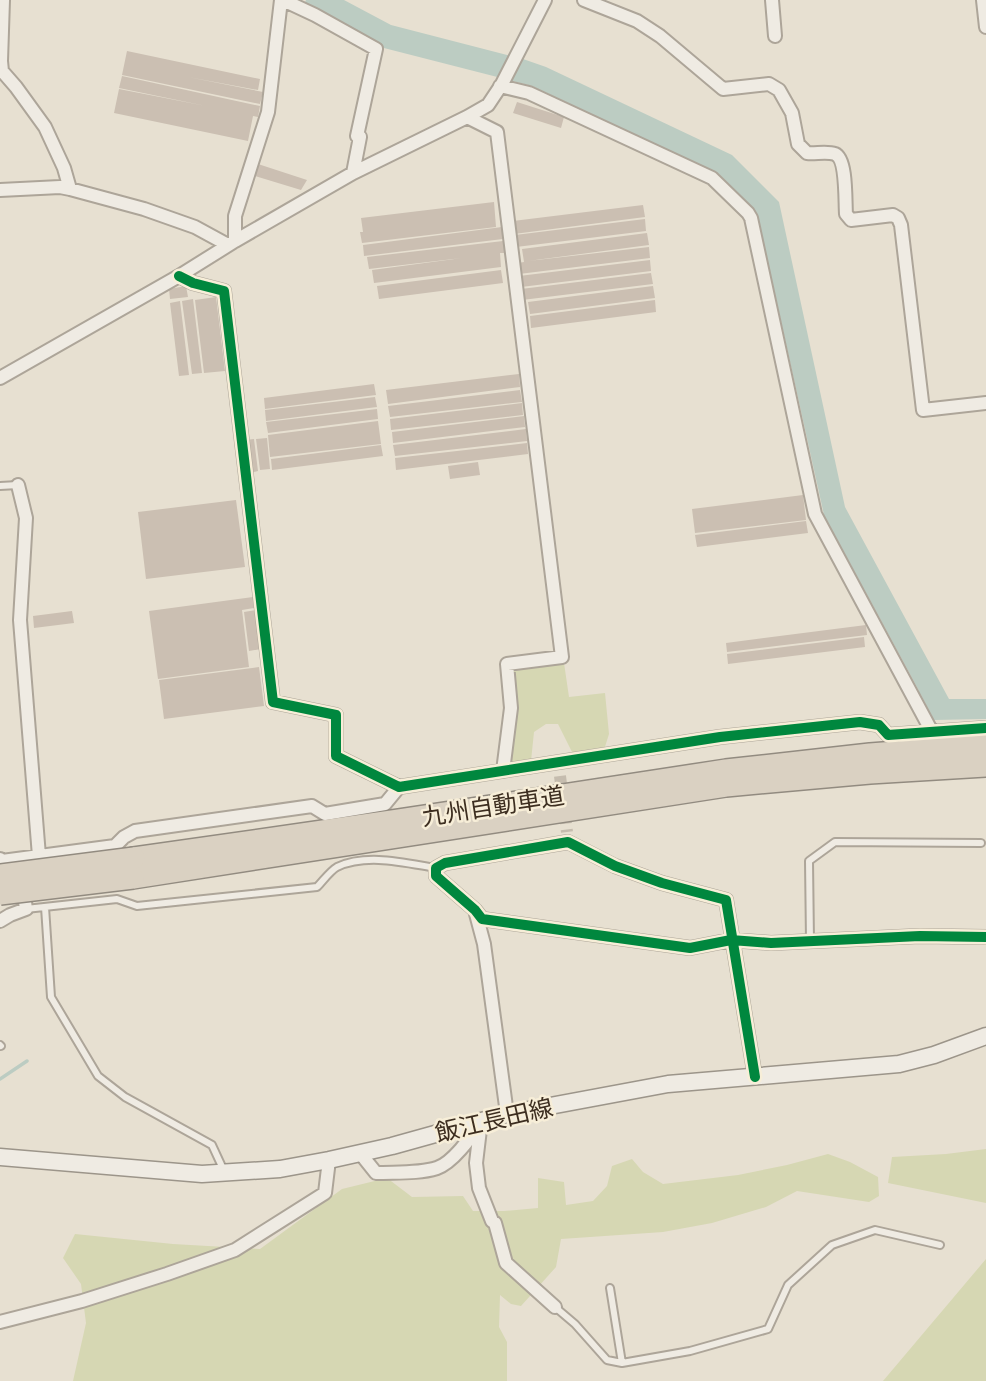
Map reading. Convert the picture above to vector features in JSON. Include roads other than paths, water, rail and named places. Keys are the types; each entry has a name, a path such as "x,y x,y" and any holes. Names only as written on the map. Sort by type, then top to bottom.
{"highway":[{"name":"九州自動車道","path":"0,894 133,868 311,841 726,786 986,745"},
{"name":"九州自動車道","path":"870,763 986,766"},
{"name":"九州自動車道","path":"0,875 133,868"}],"main road":[{"name":"飯江長田線","path":"0,1157 202,1174 280,1168 360,1153 507,1114 668,1084 900,1064 986,1036"}],"street":[{"path":"4,0 2,71 45,127 64,168 70,189"},
{"path":"232,243 235,216 268,112 282,0 376,49 357,136 360,137 353,173"},
{"path":"0,378 353,173 488,105 545,0"},
{"path":"584,0 637,21 660,36 723,89 769,84 779,90 792,113 798,145 807,153 832,153 839,157 843,165 848,218 851,220 893,215 898,218 923,410 986,403"},
{"path":"772,0 775,36"},
{"path":"982,0 986,27"},
{"path":"501,85 528,93 712,178 748,213 815,514 932,732"},
{"path":"467,117 497,132 562,657 507,664 511,708 503,771"},
{"path":"0,190 60,187 70,189 144,209 232,243"},
{"path":"179,276 193,283 224,291 273,702 337,715 336,757 399,786 720,737 860,722 879,725 888,735 986,729"},
{"path":"18,485 26,518 20,620 39,856"},
{"path":"559,762 560,776"},
{"path":"0,859 20,859 116,846 124,837 135,831 312,806 325,814 385,804 399,786"},
{"path":"755,1077 731,940 726,900 662,883 615,866 568,837 445,863 436,868 436,876 482,919 690,948 731,940 771,943 920,936 986,937"},
{"path":"0,922 26,909 20,859"},
{"path":"475,910 484,944 507,1114"},
{"path":"360,1153 376,1173 411,1172 439,1167 470,1140 481,1121"},
{"path":"481,1121 476,1163 479,1188 495,1223 506,1263 555,1307"},
{"path":"0,1322 82,1301 234,1250 325,1192 329,1160"}],"lane":[{"path":"0,486 18,485"},
{"path":"810,941 810,861 835,842 981,843"},
{"path":"26,909 117,899 137,906 317,887 335,868 366,860 436,868"},
{"path":"44,907 51,997 98,1076 125,1097 212,1145 225,1173"},
{"path":"969,1043 986,1043"},
{"path":"555,1307 575,1324 607,1360 622,1363 690,1351 768,1329 788,1285 832,1245 875,1230 940,1245"},
{"path":"610,1288 622,1363"}],"waterway":[{"path":"0,1079 27,1061"}],"tunnel":[{"path":"560,776 567,832"}]}
